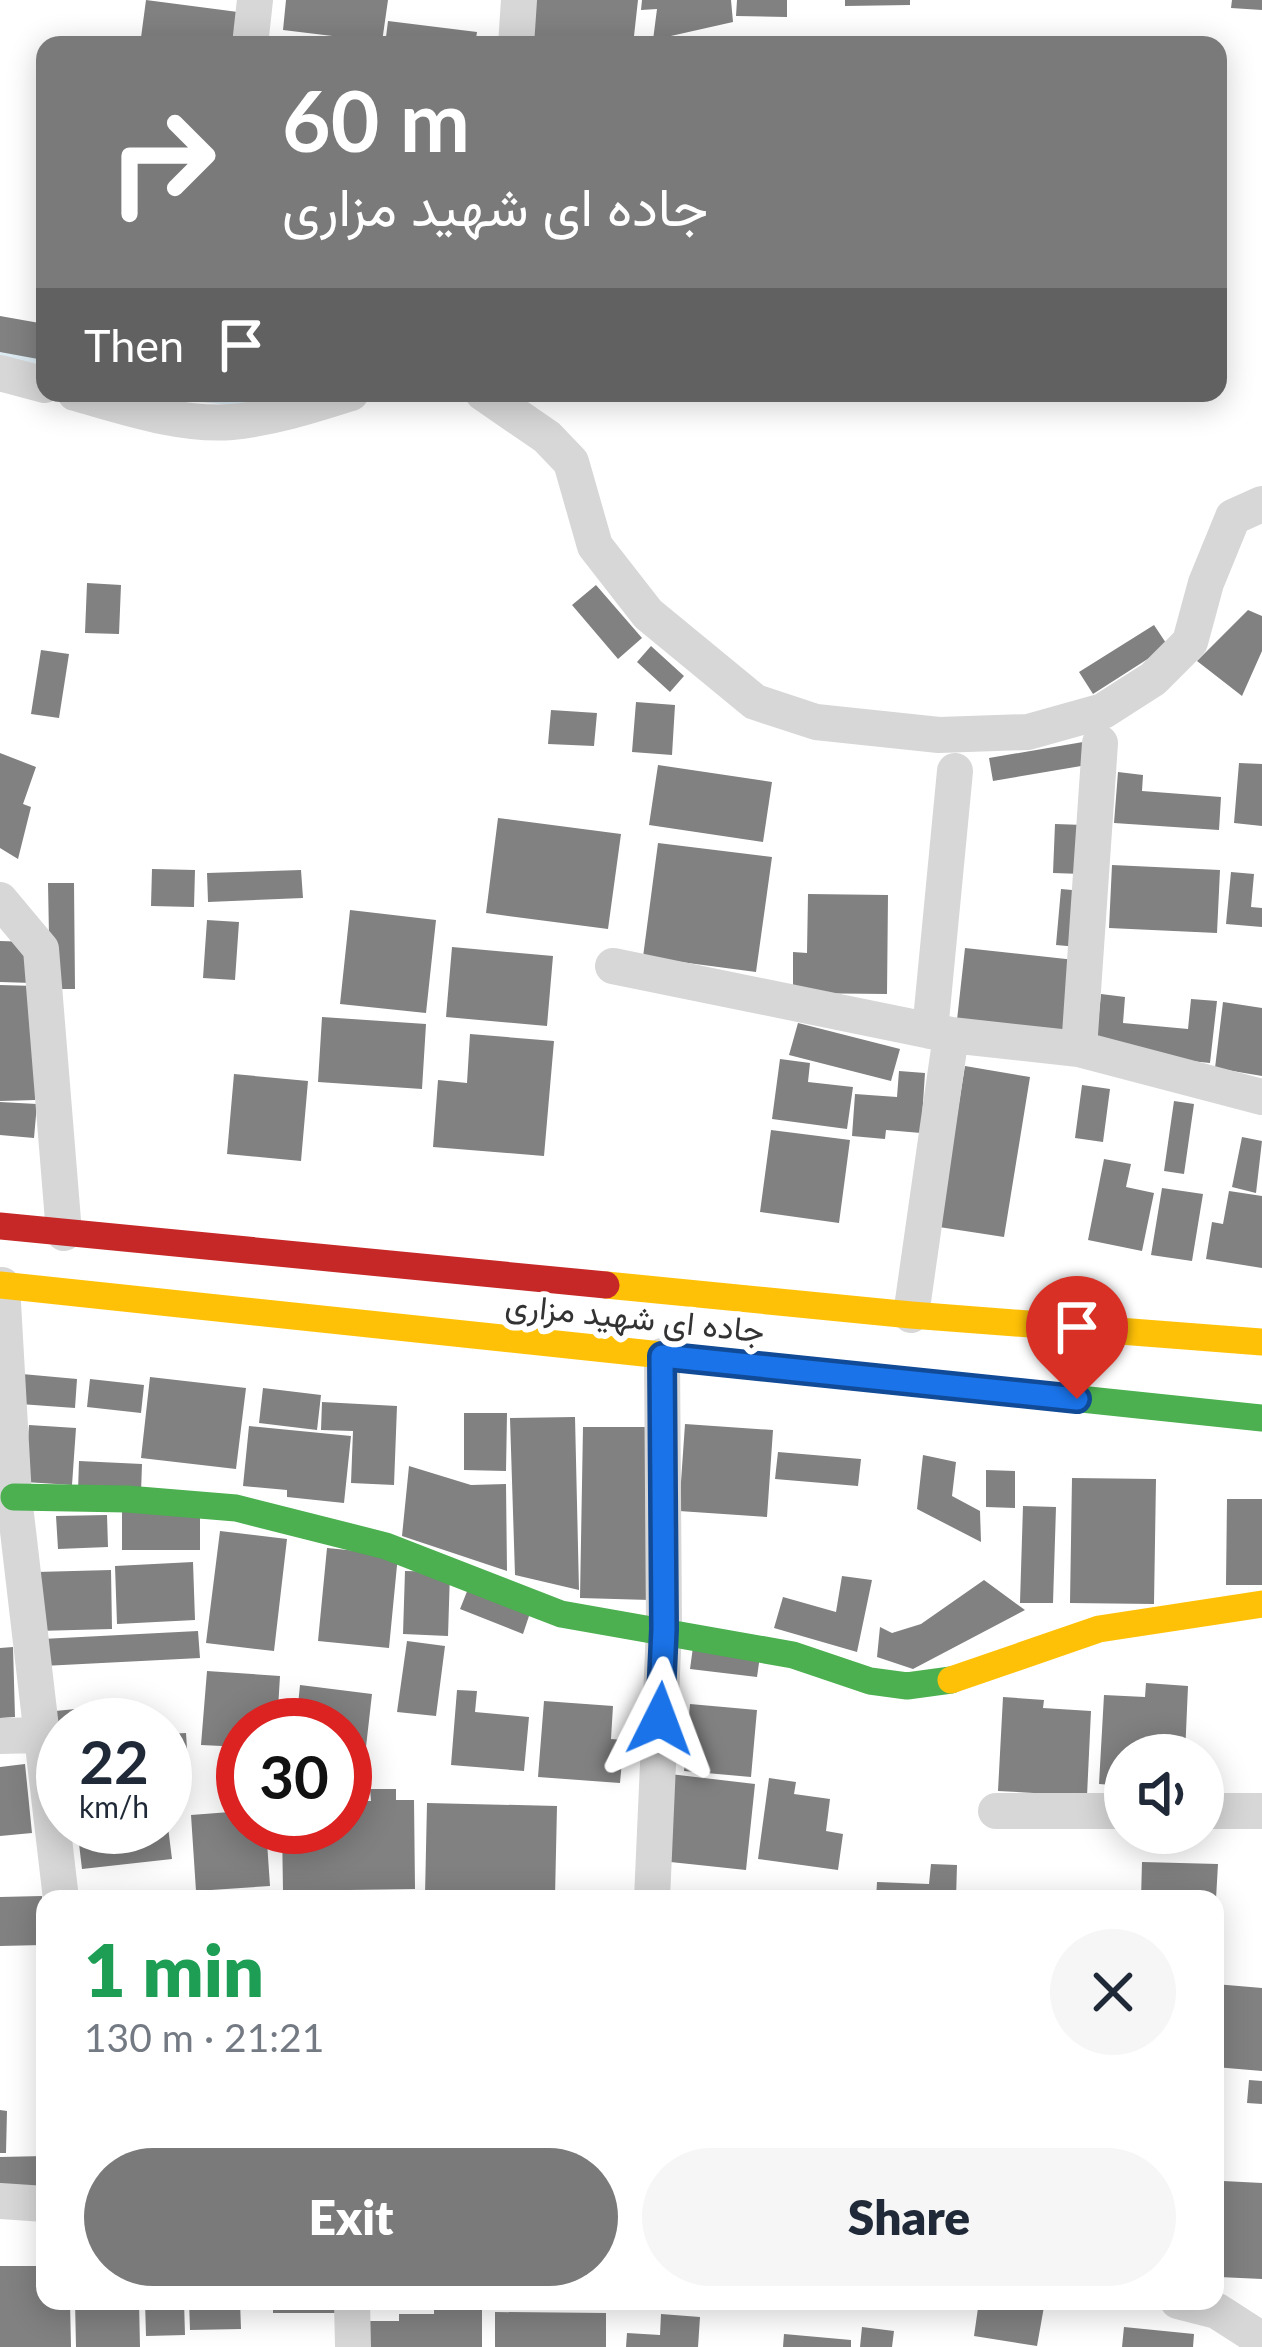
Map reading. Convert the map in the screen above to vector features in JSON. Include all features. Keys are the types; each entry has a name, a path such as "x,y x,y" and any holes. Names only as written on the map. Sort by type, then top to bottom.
{"main road":[{"name":"جاده ای شهید مزاری","path":"0,1226 911,1315 1262,1342"},
{"name":"جاده ای شهید مزاری","path":"1,1285 1262,1418"},
{"path":"14,1497 236,1508 386,1546 561,1615 793,1654 869,1681 907,1686 956,1679 1099,1629 1262,1604"}],"street":[{"path":"251,36 255,0"},
{"path":"517,36 519,0"},
{"path":"0,373 36,383"},
{"path":"109,402 162,416 230,422 322,402"},
{"path":"496,402 547,437 571,462 596,546 648,614 755,702 816,722 939,735 1028,731 1103,711 1153,679 1190,642 1206,583 1233,518 1262,504"},
{"path":"1079,1049 1100,743"},
{"path":"911,1315 940,1033 955,771"},
{"path":"0,900 41,949 64,1233"},
{"path":"613,966 940,1033 1079,1049 1262,1097"},
{"path":"1,1285 14,1497 37,1698"},
{"path":"652,1890 664,1629 662,1356"},
{"path":"0,1736 36,1735"},
{"path":"996,1811 1104,1811"},
{"path":"1224,1811 1262,1811"},
{"path":"56,1854 60,1890"},
{"path":"0,2201 36,2203"},
{"path":"352,2310 353,2347"},
{"path":"1213,2310 1262,2340"}],"building":[{"path":"146,0 238,12 234,36 141,36"},
{"path":"286,0 388,0 383,36 283,30"},
{"path":"531,0 638,0 634,36 527,36"},
{"path":"642,0 731,0 733,22 654,36 657,9 641,10"},
{"path":"737,0 787,0 787,17 736,16"},
{"path":"845,0 910,0 910,5 845,6"},
{"path":"1232,0 1262,0 1262,10 1231,8"},
{"path":"388,21 477,32 476,36 386,36"},
{"path":"0,316 36,322 36,359 0,352"},
{"path":"87,583 121,585 119,634 85,633"},
{"path":"596,585 642,638 618,659 572,605"},
{"path":"1248,610 1262,616 1262,651 1242,696 1197,661"},
{"path":"1154,625 1168,646 1093,694 1079,672"},
{"path":"651,646 684,676 670,692 637,662"},
{"path":"41,650 69,654 59,718 31,714"},
{"path":"636,702 675,705 672,755 632,752"},
{"path":"551,710 597,713 594,746 548,744"},
{"path":"1083,742 1087,765 993,781 989,758"},
{"path":"0,753 36,767 23,804 31,807 18,859 0,848"},
{"path":"1239,763 1262,764 1262,826 1234,823"},
{"path":"658,765 772,782 763,842 649,825"},
{"path":"1118,772 1143,775 1142,791 1221,797 1219,830 1114,823"},
{"path":"498,818 621,834 608,929 486,913"},
{"path":"1055,824 1084,825 1082,874 1053,873"},
{"path":"658,843 772,857 756,972 643,957"},
{"path":"1112,865 1220,870 1217,933 1109,928"},
{"path":"152,869 195,870 194,907 151,906"},
{"path":"301,870 303,898 208,902 207,873"},
{"path":"1231,872 1254,874 1251,907 1262,908 1262,927 1226,924"},
{"path":"48,883 74,883 75,989 50,989"},
{"path":"1061,889 1083,891 1078,947 1056,945"},
{"path":"808,894 888,895 887,994 793,993 793,952 807,953"},
{"path":"350,910 436,920 426,1013 340,1004"},
{"path":"207,920 239,922 235,980 203,978"},
{"path":"0,941 32,942 32,983 0,982"},
{"path":"452,947 553,956 547,1026 446,1017"},
{"path":"965,948 1075,960 1067,1032 957,1020"},
{"path":"0,985 36,986 35,1100 0,1101"},
{"path":"1101,994 1125,997 1123,1023 1188,1029 1191,999 1217,1001 1210,1063 1095,1051"},
{"path":"1223,1002 1262,1008 1262,1076 1215,1068"},
{"path":"322,1017 426,1024 422,1089 318,1082"},
{"path":"798,1023 900,1049 891,1081 789,1055"},
{"path":"470,1034 554,1041 544,1156 433,1147 438,1080 467,1083"},
{"path":"780,1059 810,1063 808,1082 853,1087 847,1129 772,1119"},
{"path":"965,1066 1030,1077 1004,1237 939,1227"},
{"path":"899,1071 925,1073 921,1133 886,1130 885,1139 852,1136 855,1094 897,1097"},
{"path":"234,1074 308,1081 301,1161 227,1154"},
{"path":"1082,1085 1110,1089 1103,1142 1075,1138"},
{"path":"1174,1101 1194,1104 1184,1174 1164,1171"},
{"path":"0,1102 37,1104 34,1138 0,1135"},
{"path":"771,1130 850,1140 839,1223 760,1212"},
{"path":"1242,1137 1262,1141 1256,1193 1232,1187"},
{"path":"1104,1159 1131,1164 1126,1187 1154,1193 1142,1251 1088,1240"},
{"path":"1162,1188 1203,1194 1192,1261 1151,1255"},
{"path":"1229,1191 1262,1196 1262,1268 1206,1259 1212,1222 1223,1224"},
{"path":"22,1374 77,1379 75,1408 20,1404"},
{"path":"150,1377 246,1388 236,1469 141,1458"},
{"path":"90,1379 144,1385 141,1413 87,1407"},
{"path":"263,1388 321,1395 317,1430 259,1423"},
{"path":"322,1402 397,1406 394,1485 351,1483 353,1431 321,1430"},
{"path":"464,1413 507,1413 506,1471 464,1470"},
{"path":"575,1417 579,1590 515,1575 510,1418"},
{"path":"685,1424 773,1430 767,1517 679,1511"},
{"path":"29,1425 76,1428 72,1485 25,1482"},
{"path":"249,1426 351,1436 344,1503 243,1486"},
{"path":"583,1427 653,1427 650,1600 580,1598"},
{"path":"778,1452 861,1459 858,1486 775,1479"},
{"path":"923,1455 956,1462 952,1496 980,1511 981,1542 917,1509"},
{"path":"79,1461 142,1464 141,1493 78,1491"},
{"path":"409,1466 471,1485 506,1484 507,1571 402,1536"},
{"path":"986,1470 1015,1471 1015,1508 986,1507"},
{"path":"1072,1478 1156,1479 1154,1604 1070,1603"},
{"path":"1227,1499 1262,1499 1262,1585 1226,1585"},
{"path":"1023,1506 1056,1507 1053,1603 1020,1603"},
{"path":"122,1511 200,1511 200,1550 122,1550"},
{"path":"107,1515 108,1547 58,1549 56,1516"},
{"path":"220,1531 287,1539 274,1651 206,1643"},
{"path":"327,1548 398,1555 389,1648 318,1641"},
{"path":"193,1562 195,1620 117,1624 115,1566"},
{"path":"111,1570 112,1629 37,1631 36,1572"},
{"path":"405,1571 450,1572 448,1636 403,1634"},
{"path":"842,1576 872,1580 857,1652 774,1628 783,1597 836,1612"},
{"path":"984,1580 1025,1610 913,1669 877,1657 880,1627 892,1633 921,1624"},
{"path":"468,1589 530,1613 523,1634 460,1609"},
{"path":"198,1631 200,1658 43,1666 42,1639"},
{"path":"407,1641 445,1646 436,1716 397,1712"},
{"path":"13,1647 15,1717 0,1718 0,1648"},
{"path":"693,1647 760,1656 757,1677 690,1669"},
{"path":"207,1671 280,1676 279,1698 216,1698 216,1746 201,1745"},
{"path":"1146,1683 1188,1686 1186,1734 1104,1734 1104,1784 1099,1784 1104,1695 1145,1697"},
{"path":"300,1685 372,1694 372,1698 299,1698"},
{"path":"457,1690 477,1691 475,1712 529,1717 524,1771 451,1765"},
{"path":"1003,1697 1044,1700 1043,1708 1091,1711 1087,1796 998,1791"},
{"path":"544,1701 613,1706 611,1739 624,1740 620,1783 538,1777"},
{"path":"690,1704 757,1710 751,1777 684,1771"},
{"path":"25,1764 32,1833 0,1836 0,1767"},
{"path":"670,1774 755,1784 746,1870 661,1861"},
{"path":"769,1778 796,1782 794,1794 830,1799 826,1831 843,1834 838,1870 758,1859"},
{"path":"372,1789 396,1789 396,1800 414,1800 415,1889 283,1890 282,1854 372,1854"},
{"path":"427,1803 557,1806 555,1890 425,1890"},
{"path":"216,1813 216,1854 268,1854 270,1886 196,1890 192,1815"},
{"path":"80,1854 171,1854 172,1859 82,1869"},
{"path":"1142,1862 1218,1864 1217,1890 1141,1890"},
{"path":"931,1864 957,1865 956,1890 877,1890 877,1882 929,1884"},
{"path":"36,1896 36,1945 0,1946 0,1897"},
{"path":"1224,1985 1262,1988 1262,2071 1224,2068"},
{"path":"1249,2080 1262,2081 1262,2104 1247,2103"},
{"path":"0,2110 7,2111 6,2153 0,2153"},
{"path":"36,2156 36,2187 0,2188 0,2157"},
{"path":"1224,2181 1262,2183 1262,2279 1224,2277"},
{"path":"0,2266 36,2266 36,2310 70,2310 71,2347 0,2347"},
{"path":"75,2310 139,2310 140,2347 76,2347"},
{"path":"145,2310 184,2310 185,2335 146,2336"},
{"path":"189,2310 240,2310 241,2329 190,2330"},
{"path":"273,2310 337,2310 337,2313"},
{"path":"434,2310 482,2310 482,2347 366,2347 366,2321 434,2314"},
{"path":"978,2310 1043,2310 1037,2346 974,2336"},
{"path":"495,2312 606,2313 606,2347 495,2347"},
{"path":"661,2314 700,2317 698,2347 626,2347 627,2333 660,2335"},
{"path":"862,2327 894,2331 892,2347 860,2347"},
{"path":"1124,2327 1194,2334 1193,2347 1122,2347"},
{"path":"784,2334 851,2340 851,2347 783,2347"}],"waterway":[{"path":"0,351 36,360"}],"traffic: fast":[{"path":"747,1364 1262,1418"},
{"path":"14,1497 236,1508 386,1546 561,1614 793,1655 870,1681 907,1686 951,1680"}],"traffic: slow":[{"path":"0,1285 747,1364"},
{"path":"606,1285 1262,1342"},
{"path":"951,1680 1099,1629 1262,1604"}],"traffic: jam":[{"path":"0,1226 606,1285"}],"route":[{"path":"660,1719 662,1356 1077,1399"}]}
